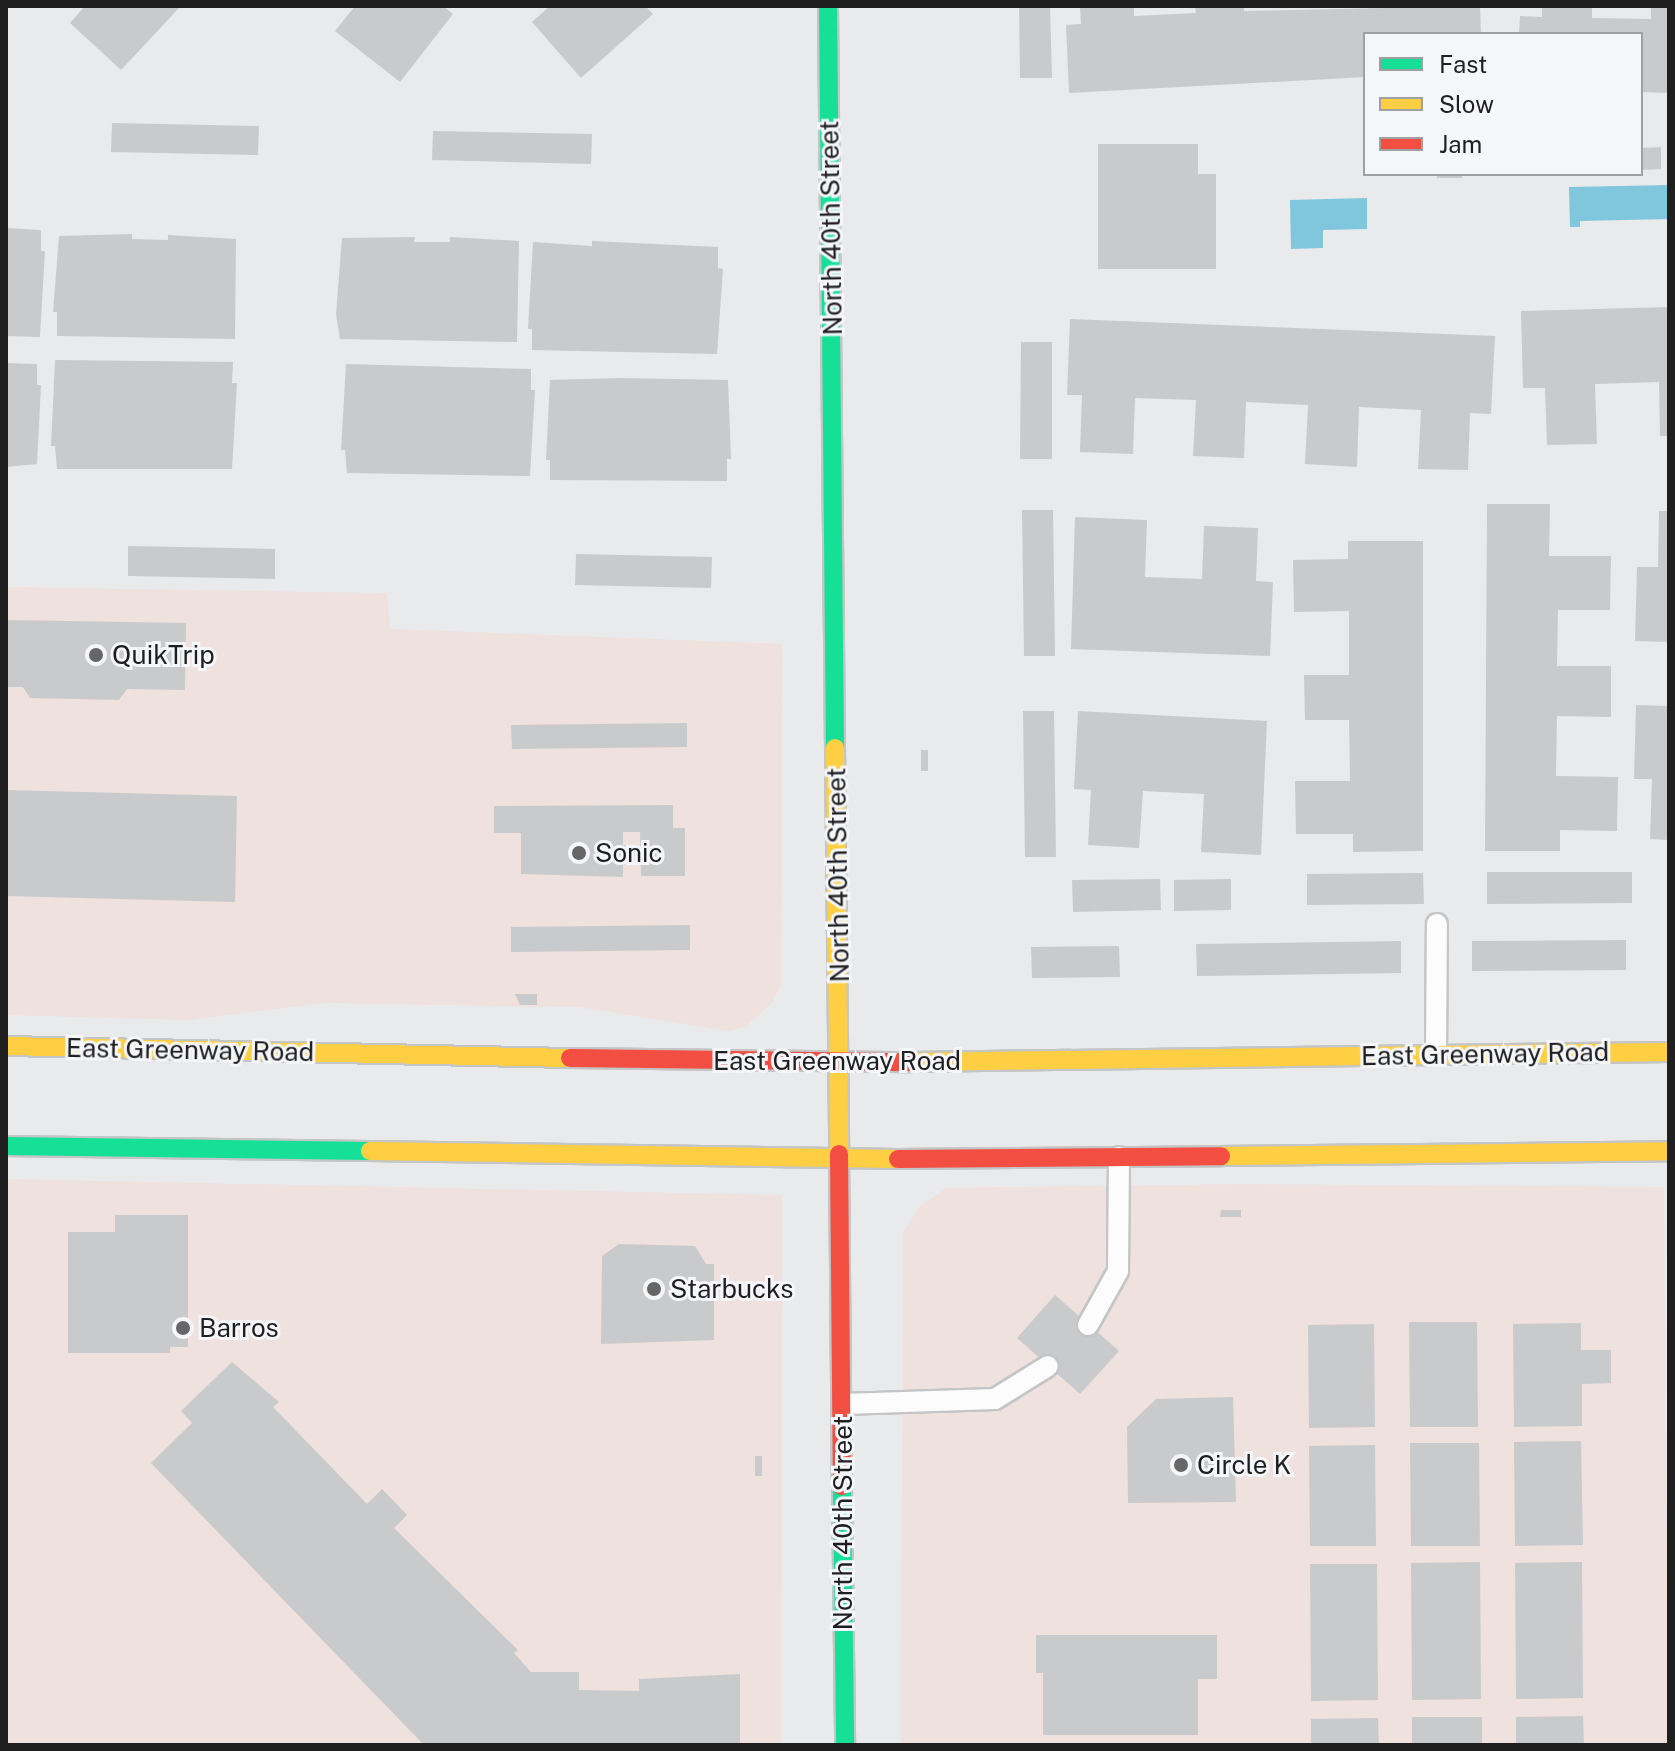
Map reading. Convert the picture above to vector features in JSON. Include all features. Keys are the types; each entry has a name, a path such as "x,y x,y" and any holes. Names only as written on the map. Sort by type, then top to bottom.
{"main road":[{"name":"North 40th Street","path":"828,6 845,1745"},
{"name":"East Greenway Road","path":"6,1046 840,1063 1669,1052"},
{"path":"6,1146 841,1158 1669,1151"}],"lane":[{"path":"1436,1055 1437,924"},
{"path":"1088,1325 1118,1271 1119,1157"},
{"path":"843,1404 995,1399 1048,1366"}],"shaded area":[{"path":"6,587 387,593 390,629 782,644 781,983 773,1002 745,1027 728,1031 579,1007 325,1003 188,1020 6,1015"},
{"path":"6,1179 782,1195 781,1745 6,1745"},
{"path":"1249,1184 1664,1187 1668,1745 901,1745 903,1233 920,1206 946,1188"}],"water":[{"path":"1669,185 1669,219 1580,221 1580,227 1570,227 1569,187"},
{"path":"1367,198 1367,229 1323,230 1323,248 1291,249 1290,200"}],"building":[{"path":"85,6 179,8 121,70 70,23"},
{"path":"355,6 443,6 453,14 400,82 335,31"},
{"path":"550,6 645,6 653,14 581,78 532,22"},
{"path":"1019,6 1050,6 1052,78 1020,78"},
{"path":"1080,6 1134,6 1134,16 1196,13 1195,6 1244,6 1244,11 1480,6 1481,32 1363,32 1363,77 1069,93 1066,25 1081,24"},
{"path":"1542,6 1592,6 1592,18 1651,19 1651,6 1669,6 1669,93 1643,92 1643,32 1519,32 1520,16 1542,17"},
{"path":"112,123 259,126 258,155 111,152"},
{"path":"433,131 592,134 591,164 432,160"},
{"path":"1098,144 1198,144 1198,174 1216,174 1216,269 1098,269"},
{"path":"1661,147 1661,169 1643,170 1643,148"},
{"path":"1437,176 1462,176 1462,178"},
{"path":"6,228 41,230 41,251 45,251 40,337 6,336"},
{"path":"132,234 132,239 168,240 168,235 236,239 235,339 57,336 57,312 53,312 59,236"},
{"path":"415,237 414,242 450,242 450,237 519,241 517,342 340,339 336,314 342,238"},
{"path":"592,241 718,247 718,268 723,269 717,354 532,350 532,329 528,329 533,242 592,246"},
{"path":"1669,307 1669,436 1660,436 1659,382 1595,384 1597,444 1547,445 1545,388 1523,388 1521,311"},
{"path":"1070,319 1495,336 1491,414 1470,413 1468,470 1418,469 1421,410 1359,407 1357,467 1305,464 1308,405 1246,402 1244,458 1193,456 1196,400 1135,398 1133,454 1080,452 1082,395 1067,395"},
{"path":"1021,342 1052,342 1052,459 1020,459"},
{"path":"55,360 233,362 232,383 237,383 232,469 57,469 55,446 51,446"},
{"path":"6,363 37,364 37,385 41,385 37,464 6,467"},
{"path":"346,364 531,369 531,390 535,390 530,476 347,473 345,450 341,450"},
{"path":"550,380 728,380 731,459 727,459 727,481 550,480 550,460 546,460"},
{"path":"1487,504 1550,504 1549,556 1611,556 1610,610 1558,610 1557,666 1611,666 1611,717 1557,716 1556,776 1618,777 1617,831 1560,830 1560,851 1485,851"},
{"path":"1022,510 1053,510 1055,656 1024,656"},
{"path":"1659,511 1669,511 1669,642 1635,641 1637,567 1658,567"},
{"path":"1075,517 1147,520 1145,577 1202,579 1204,526 1258,528 1256,581 1273,582 1270,656 1071,649"},
{"path":"1348,541 1423,541 1423,851 1353,852 1353,834 1296,834 1295,781 1350,781 1349,720 1305,720 1304,675 1349,675 1349,611 1294,612 1293,560 1348,559"},
{"path":"128,546 275,549 275,579 128,576"},
{"path":"576,554 712,557 711,588 575,585"},
{"name":"QuikTrip","path":"6,620 186,623 185,690 127,689 119,700 30,698 23,687 6,687"},
{"path":"1636,705 1669,706 1669,840 1650,839 1652,779 1634,779"},
{"path":"1023,711 1054,711 1056,857 1025,857"},
{"path":"1078,711 1267,721 1261,855 1201,852 1204,794 1143,791 1139,848 1088,845 1091,790 1074,789"},
{"path":"687,723 687,747 512,749 511,725"},
{"path":"921,750 928,750 928,771 921,771"},
{"path":"6,790 237,796 235,902 6,896"},
{"path":"673,805 673,828 685,828 685,876 641,876 640,832 623,832 623,845 636,845 636,861 623,861 623,877 521,874 521,833 494,833 494,806"},
{"path":"1487,872 1632,872 1632,903 1487,904"},
{"path":"1423,873 1424,904 1307,905 1307,874"},
{"path":"1160,879 1161,910 1073,912 1072,880"},
{"path":"1231,879 1231,910 1174,911 1174,880"},
{"path":"690,925 690,950 511,952 511,927"},
{"path":"1626,940 1626,970 1472,971 1472,941"},
{"path":"1401,941 1401,973 1197,976 1196,944"},
{"path":"1119,946 1120,977 1032,978 1031,947"},
{"path":"515,994 537,994 537,1005 520,1005"},
{"path":"1221,1210 1241,1210 1241,1217 1220,1217"},
{"path":"115,1215 188,1215 188,1347 170,1347 170,1353 68,1353 68,1232 115,1232"},
{"name":"Starbucks","path":"619,1244 695,1246 706,1264 714,1264 714,1283 706,1283 706,1294 714,1294 714,1340 601,1344 602,1256"},
{"path":"1055,1295 1119,1351 1080,1394 1017,1338"},
{"path":"1409,1322 1477,1322 1478,1427 1410,1427"},
{"path":"1581,1323 1581,1350 1611,1350 1611,1383 1582,1384 1582,1426 1514,1427 1513,1324"},
{"path":"1374,1324 1375,1427 1309,1428 1308,1325"},
{"path":"232,1362 279,1402 273,1407 367,1504 382,1489 407,1515 394,1528 518,1650 514,1653 531,1672 579,1672 579,1690 639,1691 639,1679 740,1674 740,1745 424,1745 151,1463 192,1423 181,1411"},
{"name":"Circle K","path":"1233,1397 1236,1502 1128,1503 1127,1427 1156,1399"},
{"path":"1581,1441 1583,1545 1515,1546 1514,1442"},
{"path":"1410,1443 1479,1443 1480,1546 1411,1546"},
{"path":"1375,1445 1376,1546 1310,1546 1309,1446"},
{"path":"755,1456 762,1456 762,1476 755,1476"},
{"path":"1480,1562 1481,1699 1412,1700 1411,1563"},
{"path":"1582,1562 1583,1698 1516,1699 1515,1563"},
{"path":"1310,1564 1377,1564 1378,1700 1311,1701"},
{"path":"1036,1635 1217,1635 1217,1679 1198,1679 1198,1735 1043,1735 1043,1673 1036,1673"},
{"path":"1583,1716 1584,1745 1516,1745 1516,1717"},
{"path":"1412,1717 1482,1717 1482,1745 1412,1745"},
{"path":"1378,1718 1379,1745 1311,1745 1311,1719"}],"traffic: fast":[{"path":"828,6 835,748"},
{"path":"6,1146 370,1151"},
{"path":"842,1486 845,1745"}],"traffic: slow":[{"path":"835,748 839,1154"},
{"path":"6,1046 570,1058"},
{"path":"911,1062 1669,1052"},
{"path":"370,1151 898,1159"},
{"path":"1221,1156 1669,1151"}],"traffic: jam":[{"path":"570,1058 911,1062"},
{"path":"839,1154 842,1486"},
{"path":"898,1159 1221,1156"}],"place":[{"name":"QuikTrip","path":"96,655"},
{"name":"Sonic","path":"579,853"},
{"name":"Starbucks","path":"654,1289"},
{"name":"Barros","path":"183,1328"},
{"name":"Circle K","path":"1181,1465"}]}
